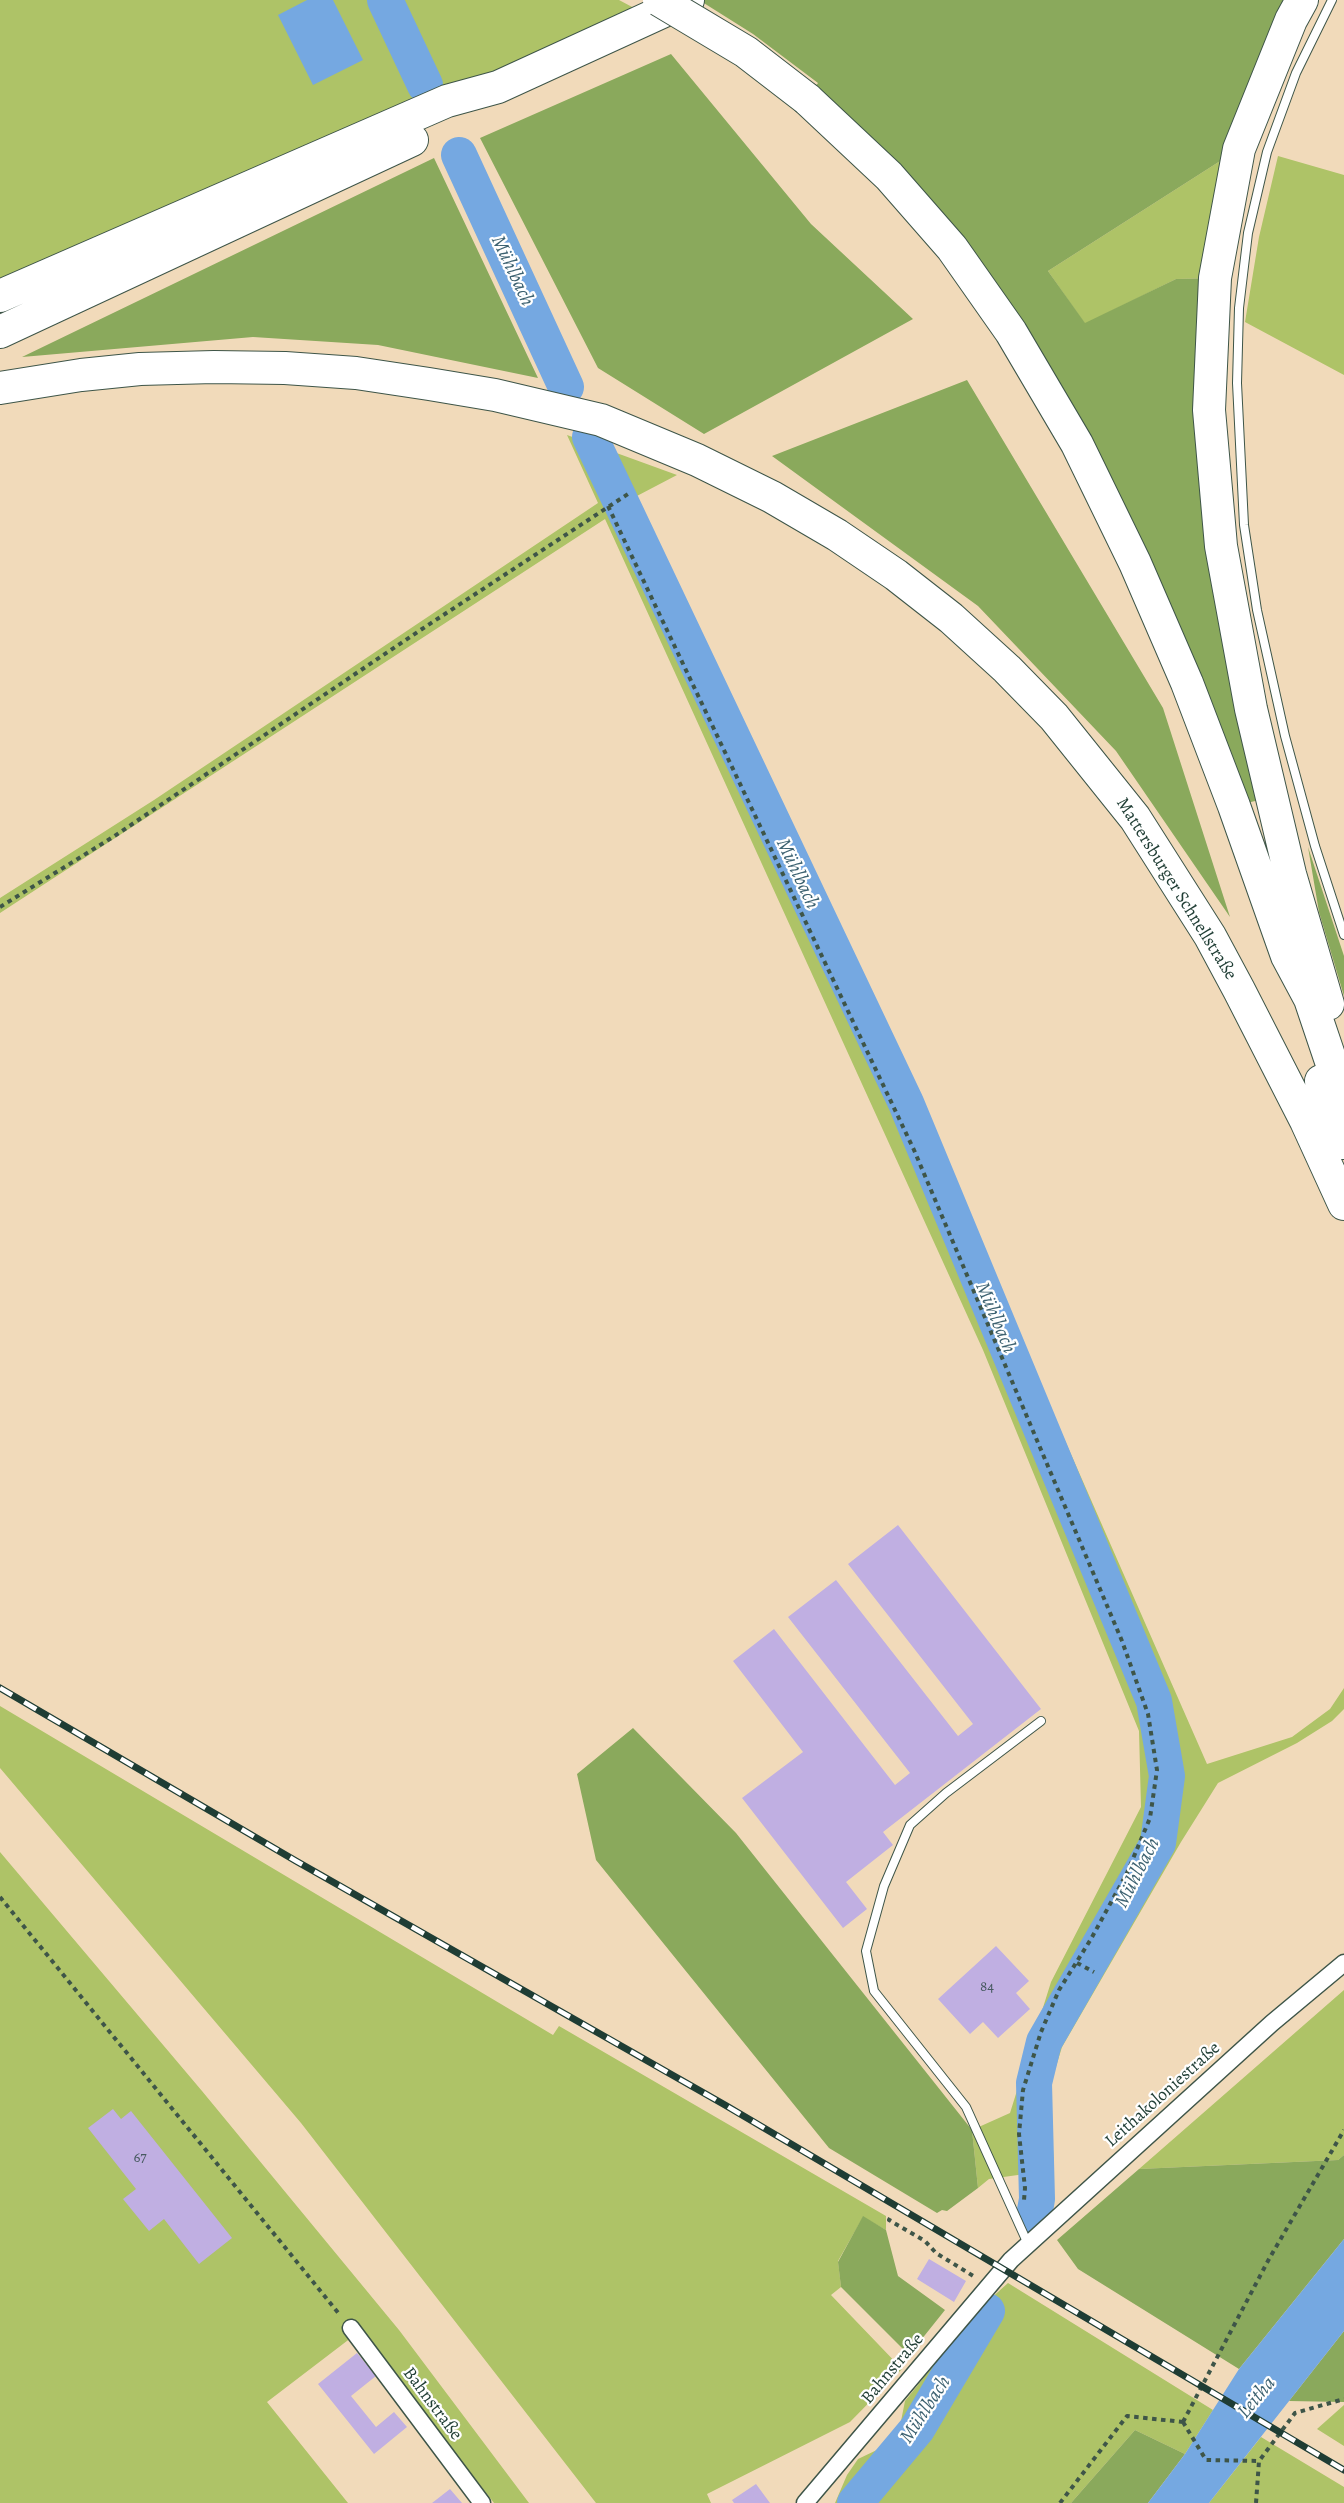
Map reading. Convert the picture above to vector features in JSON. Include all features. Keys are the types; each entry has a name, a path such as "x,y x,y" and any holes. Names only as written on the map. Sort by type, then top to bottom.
{"highway":[{"path":"659,0 746,52 807,99 889,176 952,248 1011,332 1077,444 1135,563 1186,683 1234,806 1287,956 1310,999 1344,1100"},
{"path":"0,296 447,101 498,87 688,0"},
{"path":"1302,0 1291,20 1239,149 1215,278 1209,410 1221,546 1251,709 1290,874 1344,1057"},
{"path":"0,332 456,119 498,87"},
{"path":"0,309 311,162"},
{"name":"Mattersburger Schnellstraße","path":"0,388 81,375 140,369 214,366 356,373 495,395 601,420 729,476 772,497 837,535 896,575 951,618 1007,669 1054,717 1135,818 1210,936 1301,1111 1344,1204"},
{"path":"1287,956 1295,1005 1344,1143"}],"street":[{"name":"Leithakoloniestraße","path":"1011,2260 1272,2023 1344,1963"},
{"name":"Bahnstraße","path":"805,2503 1011,2260"},
{"name":"Bahnstraße","path":"351,2328 482,2503"}],"lane":[{"path":"1332,0 1296,73 1267,152 1248,233 1240,297 1237,383 1244,525 1257,610 1288,747 1315,846 1344,935"},
{"path":"1028,2244 966,2107 874,1991 866,1952 885,1886 910,1824 946,1793 1041,1721"}],"path":[{"path":"0,907 113,837 629,494"},
{"path":"610,505 914,1150 1122,1641 1148,1713 1157,1770 1150,1818 1126,1873 1078,1963 1059,1990 1041,2031 1023,2090 1019,2134 1025,2188 1021,2227"},
{"path":"0,1897 351,2328"},
{"path":"1078,1963 1094,1972"},
{"path":"1183,2422 1269,2259 1344,2130"},
{"path":"890,2218 925,2241 936,2253 988,2285"},
{"path":"954,2264 958,2256"},
{"path":"1256,2503 1259,2461 1295,2413 1344,2399"},
{"path":"1060,2503 1127,2416 1183,2422"},
{"path":"1183,2422 1206,2460 1259,2461"}],"green space":[{"path":"0,0 619,0 651,17 0,296"},
{"path":"699,0 1302,0 1239,149 1048,271 1085,323 1176,279 1215,278 1209,410 1272,797 1234,806 1011,332 807,99 818,83 753,34"},
{"path":"671,54 811,224 913,319 704,434 598,368 480,138"},
{"path":"1239,149 1215,278 1176,279 1085,324 1048,271"},
{"path":"1278,156 1344,175 1344,375 1245,322 1259,237"},
{"path":"434,158 538,378 378,345 253,337 22,357"},
{"path":"967,380 1163,708 1230,917 1116,751 978,606 772,456"},
{"path":"567,435 677,475 635,497 969,1222 1207,1764 1292,1737 1330,1709 1344,1688 1344,1709 1332,1721 1297,1743 1218,1783 1181,1842 1062,2047 1050,2086 1054,2170 989,2179 978,2188 972,2130 1010,2113 1051,1982 1141,1807 1139,1731 983,1350 605,519 0,913 0,898 154,800 598,503"},
{"path":"1308,847 1344,956 1344,996 1319,912"},
{"path":"0,1706 553,2035 559,2026 886,2216 886,2230 863,2217 838,2261 841,2287 831,2295 902,2369 850,2422 707,2494 711,2503 596,2503 301,2123 0,1768"},
{"path":"633,1728 736,1833 972,2130 978,2188 947,2211 942,2210 937,2213 829,2148 596,1860 577,1774"},
{"path":"0,1852 202,2091 399,2330 529,2503 494,2503 360,2331 267,2402 348,2503 0,2503"},
{"path":"1344,1990 1344,2155 1338,2160 1139,2169"},
{"path":"1344,2155 1344,2239 1239,2369 1078,2269 1057,2240 1139,2169 1338,2160"},
{"path":"863,2216 886,2230 898,2276 945,2310 909,2355 841,2287 838,2262"},
{"path":"1008,2283 1213,2410 1185,2454 1135,2430 1071,2503 835,2503 847,2475 858,2459 881,2448 901,2421 905,2401 978,2310"},
{"path":"1344,2331 1344,2402 1289,2401"},
{"path":"1344,2405 1344,2446 1317,2429"},
{"path":"1135,2430 1185,2454 1148,2503 1071,2503"},
{"path":"1261,2437 1344,2487 1344,2503 1209,2503"}],"water":[{"path":"307,0 333,0 363,60 313,85 278,15"},
{"name":"Leitha","path":"1344,2239 1344,2331 1209,2503 1148,2503 1185,2454 1239,2369"}],"building":[{"path":"898,1525 1041,1709 883,1832 893,1845 846,1882 867,1909 843,1928 742,1798 803,1752 733,1661 774,1629 895,1785 910,1773 788,1617 836,1580 958,1736 973,1724 848,1564"},
{"path":"996,1946 1029,1981 1016,1993 1030,2009 998,2038 983,2022 970,2034 938,1999"},
{"path":"113,2109 121,2119 131,2111 232,2238 199,2264 164,2219 149,2231 123,2199 136,2189 88,2128"},
{"path":"929,2259 966,2281 954,2302 917,2279"},
{"path":"357,2353 376,2376 351,2396 376,2427 394,2412 407,2427 374,2454 318,2384"},
{"path":"756,2484 770,2503 734,2503 732,2500"},
{"path":"450,2489 462,2503 432,2503"}],"waterway":[{"name":"Mühlbach","path":"385,0 425,85"},
{"name":"Mühlbach","path":"459,155 566,387"},
{"name":"Mühlbach","path":"590,437 906,1103 1154,1701 1167,1776 1158,1843 1044,2042 1034,2083 1037,2199 1033,2222"},
{"name":"Mühlbach","path":"855,2503 917,2429 987,2311"}],"railway":[{"path":"0,1688 296,1861 725,2105 1344,2470"}]}
